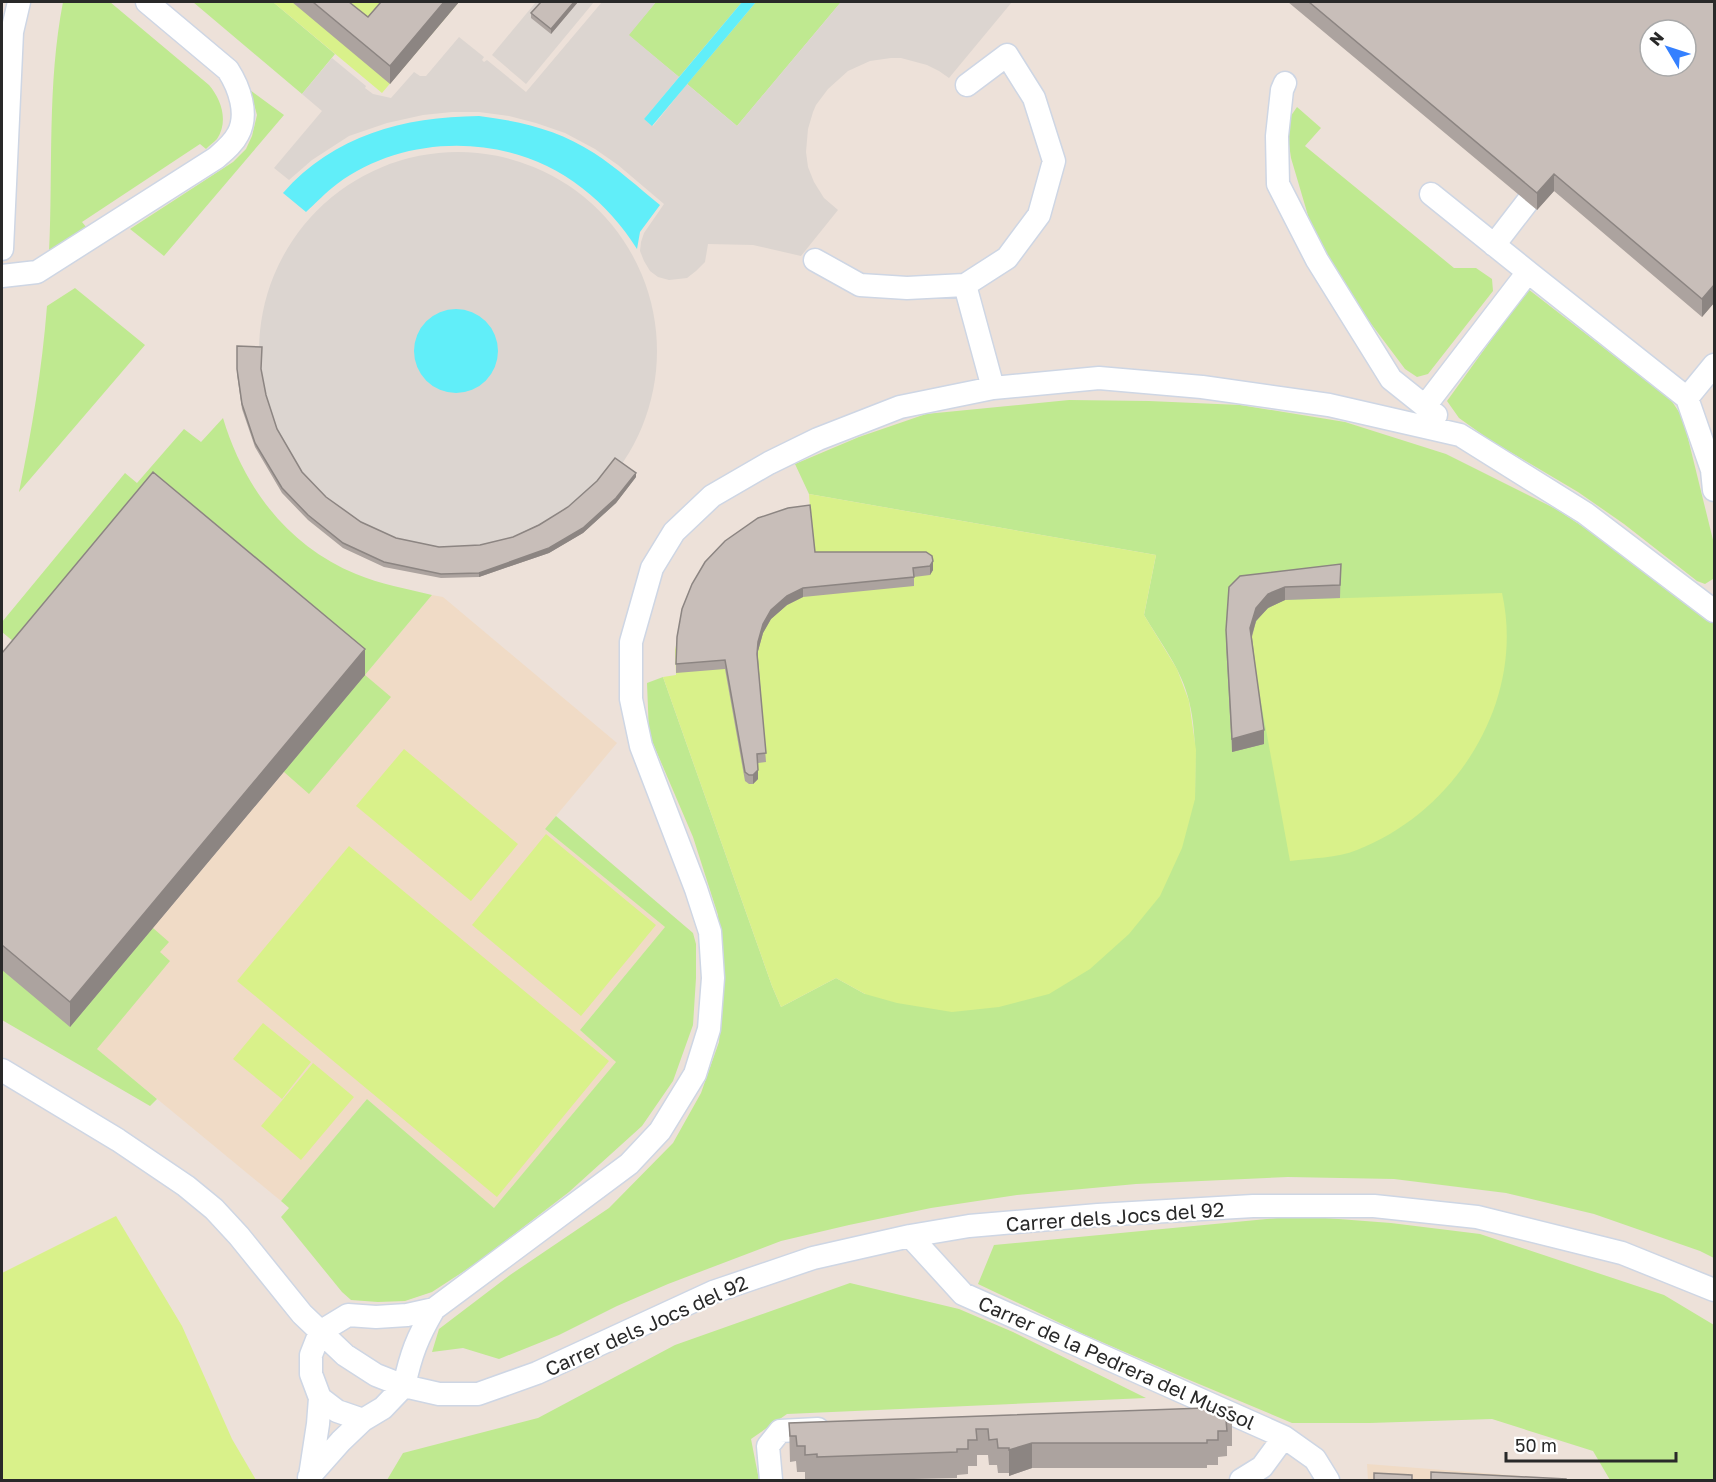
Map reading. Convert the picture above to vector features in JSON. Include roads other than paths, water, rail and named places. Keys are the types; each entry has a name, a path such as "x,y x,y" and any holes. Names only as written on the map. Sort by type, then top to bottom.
{"street":[{"path":"2,249 12,32 19,2"},
{"path":"2,276 37,272 216,158 230,146 239,132 242,105 237,84 228,70 147,2"},
{"path":"815,260 860,285 907,288 964,285 1007,258 1039,215 1054,161 1034,98 1007,55 967,85"},
{"path":"1285,83 1282,90 1277,136 1278,184 1317,260 1391,379 1460,435 1585,513 1714,611"},
{"path":"1431,194 1687,398 1712,470 1714,490"},
{"path":"1494,245 1528,201"},
{"path":"1425,406 1528,272"},
{"path":"964,285 993,388"},
{"path":"1687,398 1714,366"},
{"path":"308,1478 363,1420 383,1408 404,1386 410,1357 434,1309 629,1164 660,1131 695,1074 709,1029 712,978 710,932 696,889 641,746 631,699 631,642 652,568 674,532 712,496 769,463 818,439 900,407 993,388 1099,378 1202,387 1329,405 1460,435"},
{"name":"Carrer dels Jocs del 92","path":"2,1070 118,1140 186,1186 214,1209 239,1236 302,1314 345,1355 376,1375 404,1386 439,1394 478,1394 537,1373 713,1292 813,1258 910,1236 969,1226 1098,1215 1253,1206 1374,1206 1477,1217 1622,1253 1714,1290"},
{"name":"Carrer de la Pedrera del Mussol","path":"910,1236 963,1294 1284,1437 1315,1459 1328,1480"},
{"path":"308,1478 318,1424 320,1398 311,1374 311,1355 320,1332 348,1315 376,1317 407,1315 434,1309"},
{"path":"376,1317 398,1330 410,1357"},
{"path":"320,1398 337,1411 363,1420"},
{"path":"1180,1413 1223,1408"},
{"path":"771,1480 768,1446 780,1431 838,1428"},
{"path":"1241,1480 1262,1467 1284,1437"}],"water":[{"path":"742,2 756,2 652,126 644,119"},
{"path":"479,116 524,124 567,138 603,159 660,205 640,232 637,249 612,216 582,188 555,170 524,157 493,149 460,146 427,148 395,155 365,167 337,184 306,212 283,193 303,173 324,157 347,143 372,133 423,120"},
{"path":"456,309 472,312 486,321 495,335 498,351 495,367 486,381 472,390 456,393 440,390 426,381 417,367 414,351 417,335 426,321 440,312"}]}
